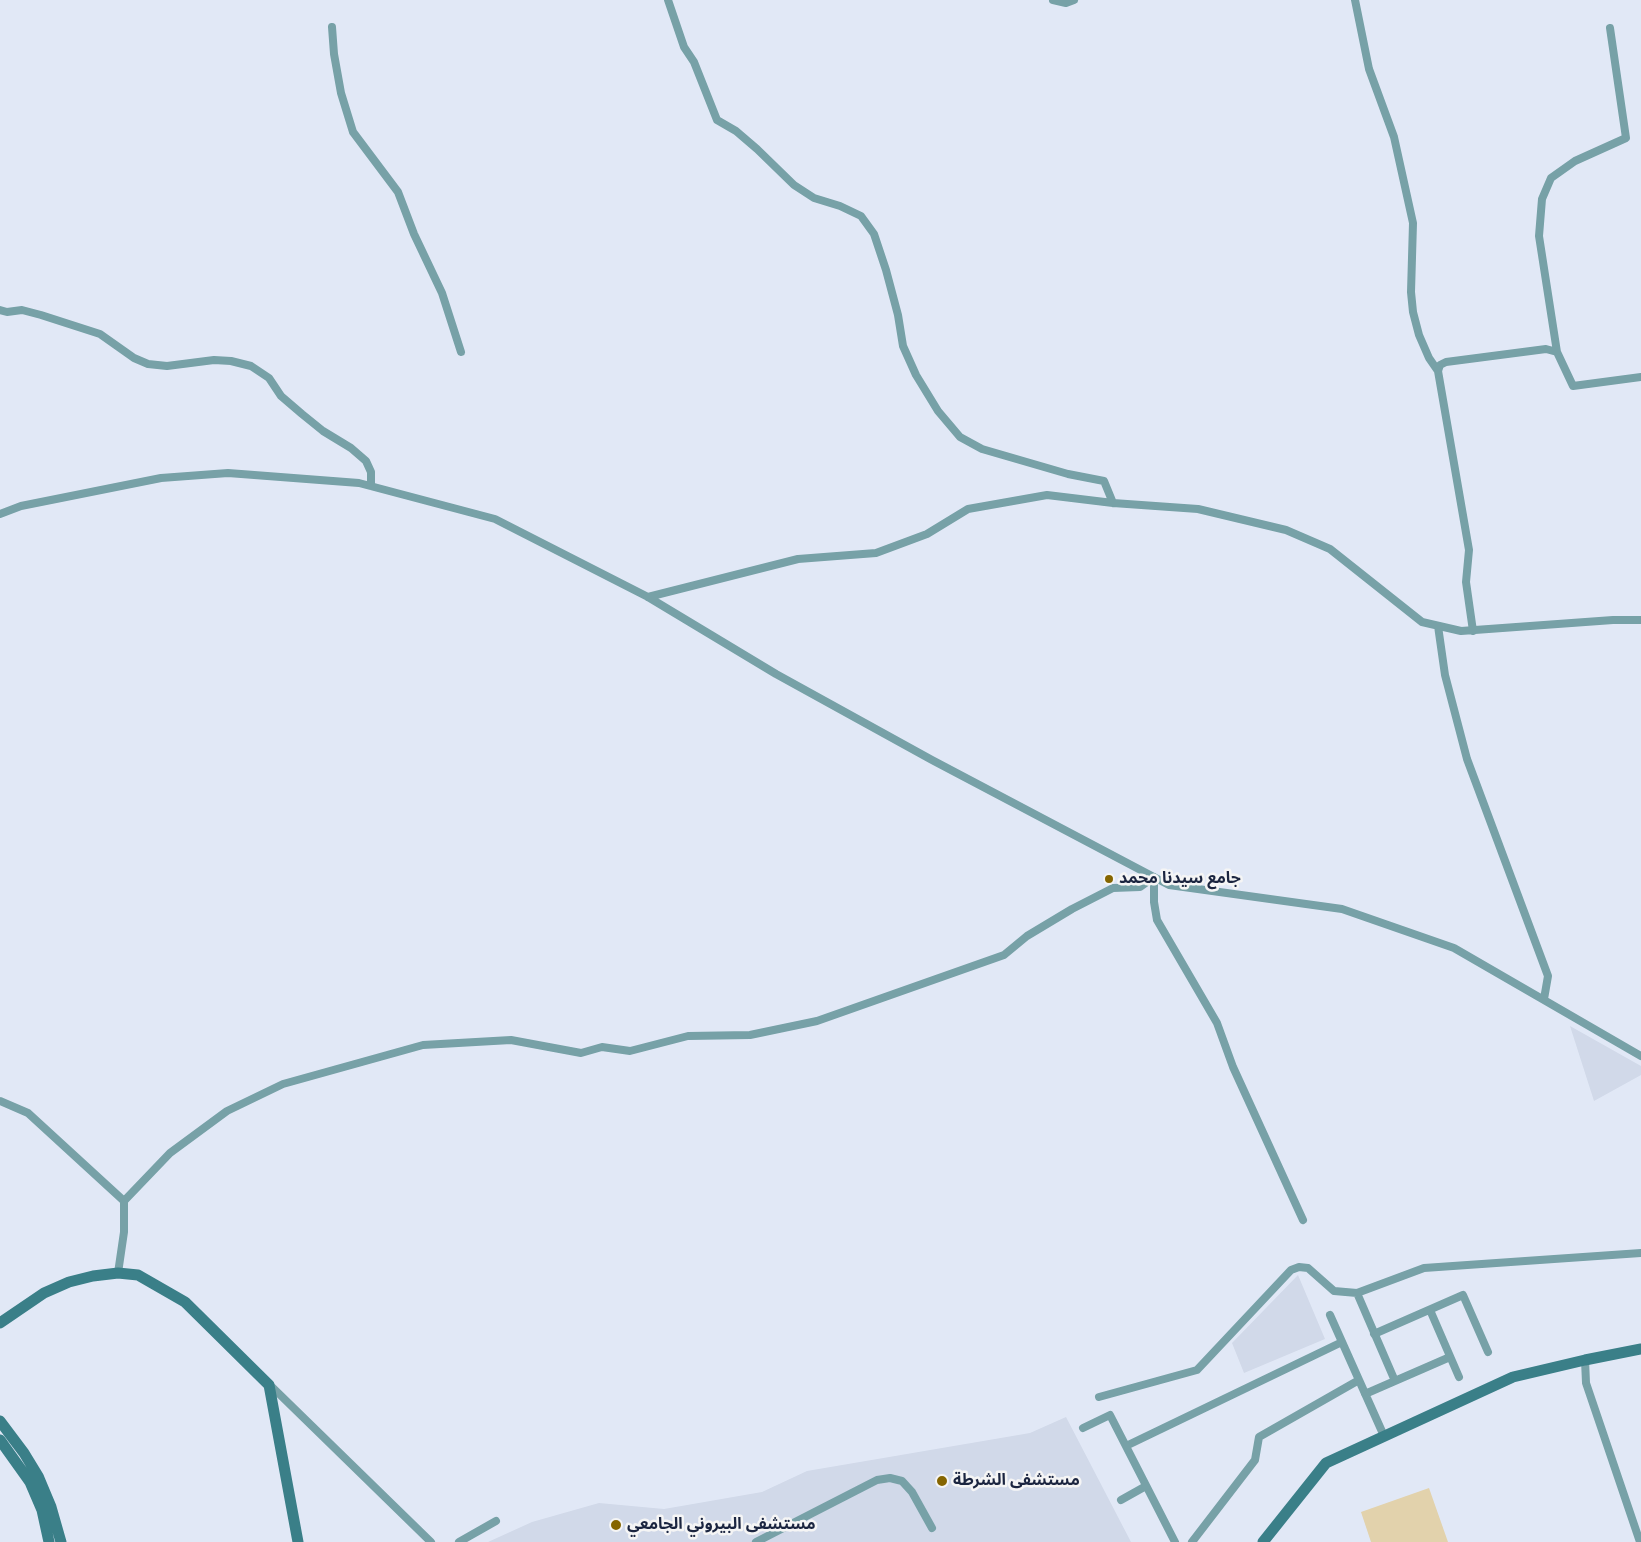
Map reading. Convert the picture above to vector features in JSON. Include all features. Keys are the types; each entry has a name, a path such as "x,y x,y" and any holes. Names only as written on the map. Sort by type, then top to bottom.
{"street":[{"path":"668,0 684,47 694,62 717,120 736,131 794,185 814,198 840,206 861,216 874,234 898,315 903,346 916,375 938,411 960,436 982,449 1068,474 1104,481 1113,503"},
{"path":"1053,0 1066,3 1074,0"},
{"path":"1355,0 1369,69 1394,138 1413,223 1412,312 1429,358 1438,371 1469,550 1466,582 1473,631"},
{"path":"332,27 334,54 341,93 353,132 398,192 414,234 442,293 461,352"},
{"path":"1610,28 1626,138 1575,161 1551,178 1542,199 1539,236 1557,352 1574,386 1641,377"},
{"path":"0,310 7,312 22,310 100,334 134,358 148,364 167,366 214,360 231,361 251,366 269,378 281,396 302,414 323,431 351,448 366,461 371,472 372,486"},
{"path":"1438,371 1440,365 1446,362 1546,349 1557,352"},
{"path":"0,514 20,506 170,478 228,473 359,483 495,518 648,597 776,674 932,760 1169,885 1342,909 1454,948 1641,1056"},
{"path":"648,597 798,559 876,553 927,534 968,510 1047,495 1113,503 1198,509 1286,530 1330,549 1422,622 1461,632 1613,620 1641,620"},
{"path":"1438,626 1444,675 1466,759 1548,976 1544,999"},
{"path":"118,1273 124,1232 124,1201 170,1153 227,1111 283,1084 423,1045 511,1040 581,1053 602,1047 630,1051 688,1036 750,1035 817,1021 1004,955 1027,936 1105,892 1113,888 1140,887 1154,877"},
{"path":"1154,877 1154,902 1158,920 1217,1023 1233,1067 1303,1220"},
{"path":"0,1101 28,1113 124,1201"},
{"path":"1099,1397 1197,1370 1292,1270 1299,1267 1308,1268 1334,1291 1357,1293 1424,1268 1641,1253"},
{"path":"0,1323 44,1293 69,1282 93,1276 118,1273 138,1275 185,1302 431,1542"},
{"path":"1357,1293 1395,1381"},
{"path":"1374,1334 1463,1296 1488,1352"},
{"path":"1430,1310 1459,1378"},
{"path":"1330,1315 1384,1436"},
{"path":"1126,1446 1342,1342"},
{"path":"1262,1542 1326,1463 1513,1377 1641,1349"},
{"path":"1365,1394 1450,1357"},
{"path":"1585,1360 1586,1383 1640,1542"},
{"path":"1192,1542 1255,1460 1259,1438 1359,1380"},
{"path":"270,1385 298,1542"},
{"path":"1083,1428 1110,1415 1175,1542"},
{"path":"0,1421 24,1453 38,1476 52,1507 61,1542"},
{"path":"0,1440 30,1482 42,1510 50,1542"},
{"path":"756,1542 876,1480 890,1478 902,1481 912,1492 932,1528"},
{"path":"1121,1500 1146,1486"},
{"path":"459,1542 496,1521"}],"shaded area":[{"path":"1570,1026 1641,1066 1641,1075 1594,1101"},
{"path":"1298,1275 1325,1339 1244,1373 1232,1343"},
{"name":"مستشفى الشرطة","path":"1066,1417 1131,1542 488,1542 532,1522 599,1503 664,1509 762,1492 807,1471 1030,1433"},
{"path":"1429,1488 1448,1542 1371,1542 1361,1512"}],"place":[{"name":"جامع سيدنا محمد","path":"1109,879"},
{"name":"مستشفى الشرطة","path":"942,1481"},
{"name":"مستشفى البيروني الجامعي","path":"616,1525"}]}
